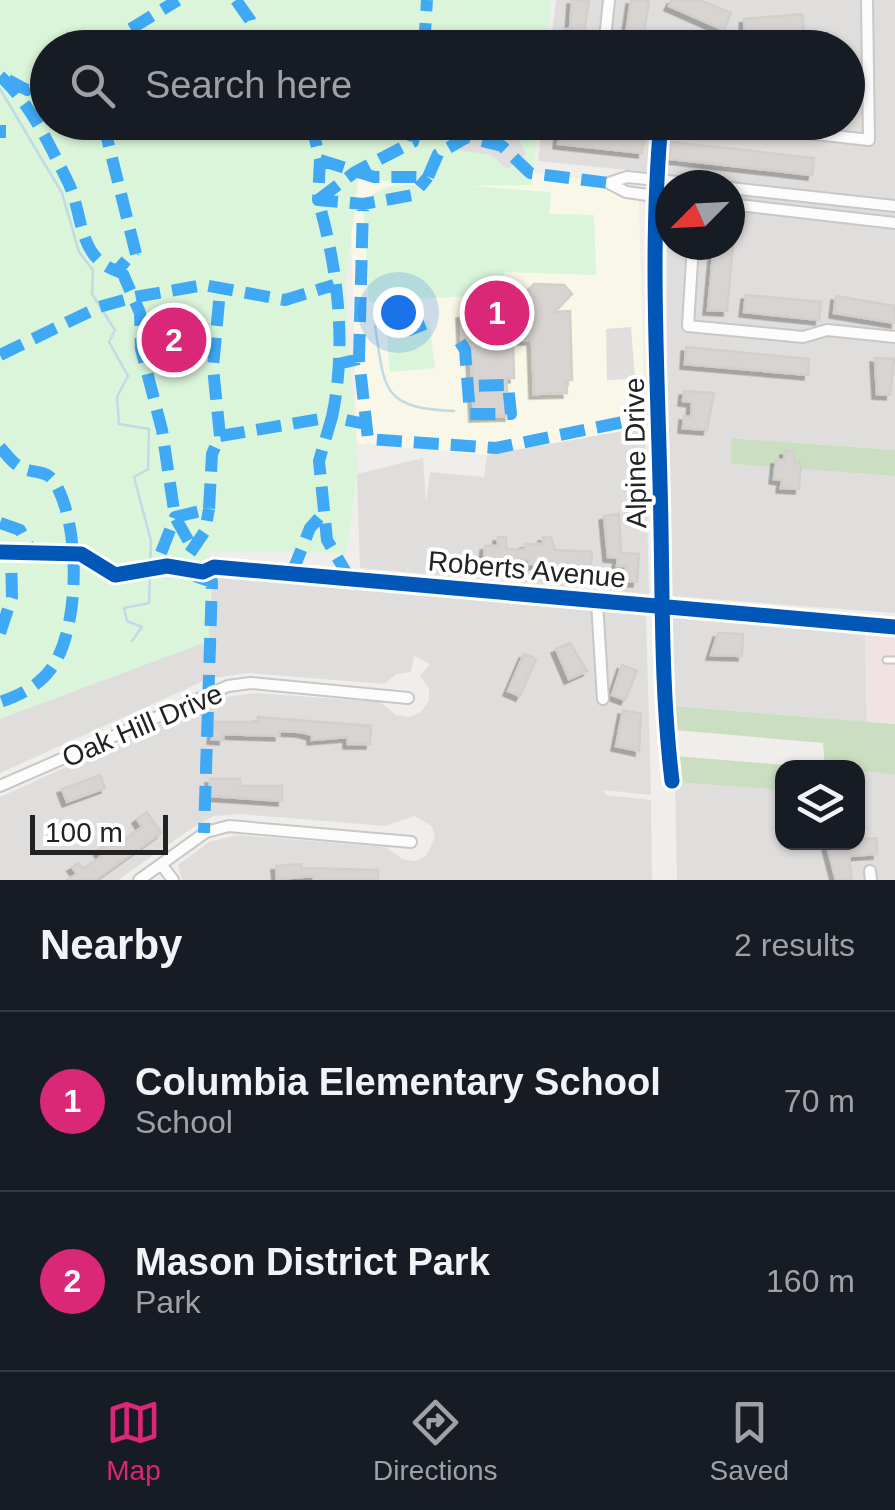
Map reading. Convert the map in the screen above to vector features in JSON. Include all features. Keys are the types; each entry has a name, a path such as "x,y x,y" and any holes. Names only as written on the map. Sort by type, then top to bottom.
{"street":[{"path":"606,30 609,0"},
{"path":"865,140 869,140 867,0"},
{"name":"Alpine Drive","path":"657,170 659,140"},
{"path":"655,179 627,177 610,183 626,192 655,196"},
{"path":"745,190 895,206"},
{"path":"745,206 895,223"},
{"name":"Alpine Drive","path":"656,260 665,721 672,781"},
{"path":"693,260 688,326 803,337 827,330 895,337"},
{"name":"Roberts Avenue","path":"214,567 895,627"},
{"path":"597,602 604,699"},
{"name":"Oak Hill Drive","path":"0,786 228,686 251,684 408,698"},
{"path":"139,880 206,832 229,826 412,842"},
{"path":"161,864 173,880"}],"lane":[{"path":"886,660 895,660"}],"shaded area":[{"path":"556,0 895,0 895,450 731,438 732,464 895,476 895,613 671,596 667,260 745,260 745,170 655,173 538,161 540,140 865,140 865,30 552,30"},
{"path":"457,140 519,140 526,154 507,169 491,155 456,150"},
{"path":"349,150 630,185 630,193 639,200 645,427 487,455 357,443"},
{"path":"631,327 635,379 607,380 606,329"},
{"path":"645,427 649,594 360,568 357,474 423,458 426,502 430,472 484,477 487,455"},
{"path":"212,576 646,614 651,795 604,790 605,795 651,800 652,880 182,880 178,865 209,842 238,835 386,847 402,859 415,861 426,856 435,837 432,826 414,816 386,826 238,814 214,816 195,826 118,880 0,880 0,797 219,698 255,693 380,702 396,715 409,717 421,712 429,701 429,688 420,676 430,664 414,656 411,672 397,674 384,684 247,673 208,679 0,773 0,711 210,626"},
{"path":"672,617 865,632 867,722 673,706"},
{"path":"865,632 895,635 895,724 867,722"},
{"path":"865,772 895,775 895,880 677,880 675,782 775,789 775,850 865,850"}],"green space":[{"path":"0,0 551,0 548,30 30,30 30,140 536,140 531,185 470,186 551,192 549,214 594,215 596,275 505,272 499,294 369,302 363,204 387,187 432,184 358,179 345,289 358,469 346,553 210,552 209,641 0,719"},
{"path":"429,321 435,368 390,372 386,326"},
{"path":"731,438 895,450 895,476 731,464"},
{"path":"673,706 895,724 895,775 865,772 865,760 824,760 823,743 674,730"},
{"path":"674,756 775,764 775,789 675,782"}],"building":[{"path":"572,0 589,0 585,30 566,30 570,29"},
{"path":"631,0 649,0 645,30 627,30"},
{"path":"672,0 700,0 731,13 724,30 669,6"},
{"path":"802,14 804,30 745,30 744,19"},
{"path":"558,140 644,140 642,153 558,144"},
{"path":"671,142 814,158 812,175 670,159"},
{"path":"713,260 732,260 727,311 708,310"},
{"path":"534,284 564,285 572,294 554,312 570,311 572,380 566,380 567,393 534,394 532,340 513,340 514,378 506,378 509,416 474,417 470,340 462,340 461,314 527,313 514,297 521,290 526,294"},
{"path":"746,295 821,302 819,320 744,312"},
{"path":"836,296 895,306 895,323 834,313"},
{"path":"686,347 809,359 808,375 685,364"},
{"path":"875,358 894,359 890,395 877,394"},
{"path":"684,391 714,393 707,430 683,428 684,416 691,417 692,402 683,401"},
{"path":"785,451 795,452 794,462 801,463 799,489 781,488 782,480 774,479 776,460 784,460"},
{"path":"619,514 621,553 639,554 637,582 625,581 626,566 617,566 618,558 608,557 604,516"},
{"path":"498,537 506,537 506,549 525,550 525,544 543,544 543,537 551,537 555,550 592,552 590,572 529,564 529,559 484,561 485,546 498,546"},
{"path":"718,633 743,634 742,656 711,655"},
{"path":"570,643 587,671 569,679 556,649"},
{"path":"524,654 536,659 520,696 508,691"},
{"path":"622,665 637,671 625,700 612,695"},
{"path":"623,710 641,714 639,751 616,746"},
{"path":"258,717 371,726 370,744 348,744 348,737 312,740 312,735 301,732 279,731 279,736 223,734 223,740 212,739 214,722 258,722"},
{"path":"100,775 105,788 67,802 62,789"},
{"path":"210,779 240,779 240,786 282,786 282,801 210,796"},
{"path":"147,812 161,833 95,880 66,880 77,874 72,867 79,863 83,869 102,856 98,850 110,842 106,836 115,830 123,840 142,827 137,819"},
{"path":"876,838 877,854 849,856 852,880 836,880 828,850 865,850 865,839"},
{"path":"301,864 301,868 378,870 378,880 314,880 314,876 277,879 276,866"}],"waterway":[{"path":"0,89 30,139"},
{"path":"30,140 62,193 79,252 93,270 92,294 115,330 109,342 128,376 117,397 119,424 149,429 148,469 134,477 151,541 149,603 124,608 127,621 142,627 132,641"},
{"path":"375,326 381,366 391,391 412,405 454,411"}],"marked path":[{"path":"129,30 178,0"},
{"path":"236,0 253,30"},
{"path":"425,30 427,0"},
{"path":"0,76 30,112"},
{"path":"8,80 30,88"},
{"path":"0,125 0,138"},
{"path":"46,140 72,193 94,255 117,271 135,250"},
{"path":"108,140 137,258"},
{"path":"315,140 320,160 318,200 363,204 413,195 428,177"},
{"path":"220,436 332,417 339,363 338,307 331,253 318,200 355,172 413,140"},
{"path":"320,160 374,177 428,177 438,154 462,140"},
{"path":"479,140 502,146 530,173 609,183"},
{"path":"359,359 363,204"},
{"path":"117,271 123,274 140,313 141,349 162,430 175,517 193,549"},
{"path":"0,355 99,307 135,297 204,285 285,300 334,285"},
{"path":"161,553 175,517 209,509 212,454 220,436 213,368 220,290"},
{"path":"407,331 425,324"},
{"path":"460,342 465,350 470,414 511,414 508,385 468,386"},
{"path":"338,364 359,359 368,439 496,448 648,417"},
{"path":"350,579 327,540 319,461 332,417 365,424"},
{"path":"0,447 19,466 44,474 55,483 69,523 74,573 69,623 55,663 31,687 0,702"},
{"path":"190,553 205,531 209,509"},
{"path":"292,573 310,528 326,510"},
{"path":"0,523 20,530 31,550"},
{"path":"0,633 12,597 11,553"},
{"path":"195,576 212,582 204,833"}],"cycle path":[{"path":"660,140 655,302 664,669 672,781"},
{"path":"0,552 81,554 115,575 167,566 203,572 214,567 895,627"}],"place":[{"name":"Columbia Elementary School","path":"497,313"},
{"name":"Mason District Park","path":"174,340"}]}
